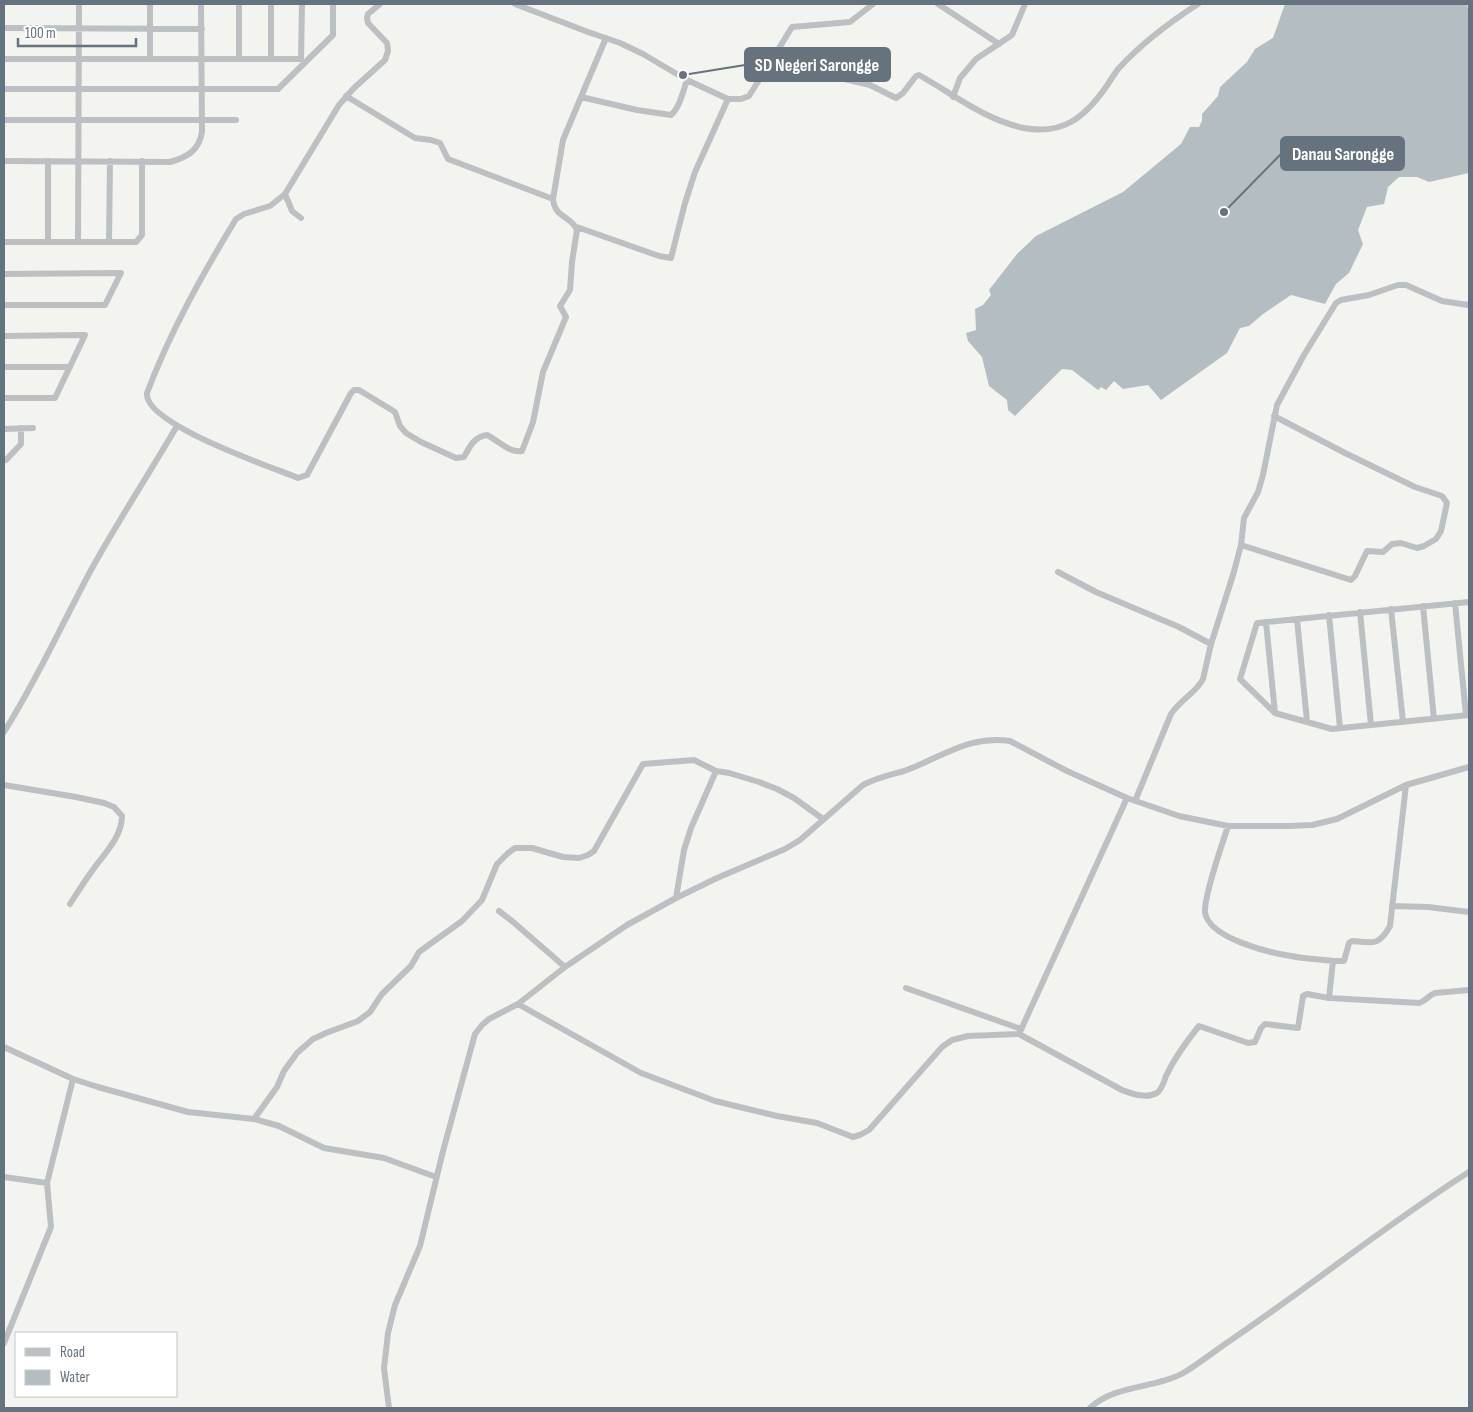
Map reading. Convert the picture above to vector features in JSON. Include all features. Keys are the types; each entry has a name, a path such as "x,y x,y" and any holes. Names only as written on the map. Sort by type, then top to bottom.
{"street":[{"path":"78,242 79,4"},
{"path":"150,4 150,59"},
{"path":"4,161 170,162 182,159 193,152 201,142 201,4"},
{"path":"239,4 239,59"},
{"path":"270,4 271,59"},
{"path":"80,59 301,59 302,4"},
{"path":"4,89 278,89 333,35 333,4"},
{"path":"380,4 368,14 367,21 385,40 388,47 387,56 381,64 346,96 333,114 285,194 270,206 244,214 236,219 208,264 159,361 146,398 153,407 177,426 205,442 298,478 307,475 350,393 354,390 359,390 395,412 400,426 406,432 421,442 456,458 464,457 479,436 488,435 505,447 516,452 522,451 527,442 535,414 542,372 566,318 560,306 570,290 577,233 576,227"},
{"path":"516,4 643,54 687,80 728,99 741,99 749,96 792,27 850,22 873,4"},
{"path":"938,4 999,44"},
{"path":"953,97 957,84 976,59 1012,34 1025,4"},
{"path":"773,58 823,74 870,85 896,98 903,94 916,76 919,76 953,97 999,120 1024,128 1049,130 1067,125 1080,117 1100,96 1119,68 1149,40 1198,4"},
{"path":"4,28 202,28"},
{"path":"606,38 563,140 553,199 558,213 576,227 658,256 672,258 685,203 696,172 728,99"},
{"path":"4,59 202,59"},
{"path":"581,97 666,116 674,112 680,102 687,80"},
{"path":"346,96 415,138 440,143 448,159 553,199"},
{"path":"4,120 236,120"},
{"path":"48,161 48,242"},
{"path":"110,161 110,242"},
{"path":"4,242 136,242 142,235 142,161"},
{"path":"285,194 292,211 301,218"},
{"path":"4,274 121,273 104,305 4,305"},
{"path":"1135,801 1171,714 1176,706 1203,679 1210,644 1229,591 1241,545 1244,518 1258,492 1263,475 1277,405 1329,312 1341,300 1368,295 1398,285 1406,285 1442,301 1469,304"},
{"path":"4,336 85,335 55,398 4,398"},
{"path":"4,367 70,367"},
{"path":"1241,545 1351,580 1355,576 1367,550 1383,552 1396,543 1417,548 1436,539 1441,531 1447,503 1442,496 1415,487 1274,416"},
{"path":"4,732 36,677 113,530 177,426"},
{"path":"4,460 21,444 21,428"},
{"path":"4,429 33,428"},
{"path":"1058,572 1096,592 1179,627 1210,644"},
{"path":"1455,603 1468,715 1332,729 1275,712 1240,679 1256,623 1329,615 1455,603 1469,602"},
{"path":"1423,606 1434,718"},
{"path":"1391,609 1403,722"},
{"path":"1360,612 1372,725"},
{"path":"1329,615 1340,728"},
{"path":"1297,619 1308,721"},
{"path":"1266,622 1275,712"},
{"path":"389,1408 384,1368 388,1333 395,1305 420,1246 436,1177 476,1034 482,1025 489,1019 518,1004 565,967 627,925 676,898 785,849 800,840 863,785 905,770 958,746 1002,740 1010,741 1127,798 1179,816 1228,826 1289,826 1312,825 1337,819 1406,785 1469,768"},
{"path":"254,1119 277,1087 284,1072 297,1053 313,1039 358,1021 370,1012 382,994 411,966 419,952 462,921 482,900 498,864 515,848 532,848 563,857 579,858 594,851 643,764 694,760 716,771 729,773 777,789 794,798 823,819"},
{"path":"676,898 684,850 691,828 716,771"},
{"path":"4,785 76,797 104,804 114,807 122,816 122,824 114,843 70,904"},
{"path":"1228,826 1208,893 1205,912 1214,928 1246,944 1290,956 1344,961 1351,942 1376,943 1381,940 1390,926 1406,785"},
{"path":"1020,1032 1127,798"},
{"path":"1392,906 1428,907 1469,912"},
{"path":"499,911 512,920 565,967"},
{"path":"1329,998 1333,961"},
{"path":"906,988 1020,1032 1122,1090 1138,1095 1151,1095 1158,1092 1179,1052 1199,1026 1242,1042 1252,1043 1255,1042 1262,1026 1265,1024 1299,1027 1303,996 1307,994 1329,998 1419,1003 1426,1000 1431,994 1469,990"},
{"path":"518,1004 641,1072 715,1101 769,1115 817,1123 853,1137 869,1130 942,1048 952,1040 968,1036 1020,1032"},
{"path":"4,1047 73,1079 188,1112 254,1119 279,1126 324,1148 384,1158 436,1177"},
{"path":"4,1343 52,1228 47,1183 73,1079"},
{"path":"1090,1408 1099,1400 1111,1394 1131,1390 1183,1373 1269,1314 1404,1214 1469,1172"},
{"path":"4,1177 47,1183"}],"water":[{"path":"1285,4 1467,4 1469,15 1469,173 1429,182 1417,177 1399,177 1388,187 1384,204 1367,207 1358,230 1363,244 1349,273 1336,284 1325,304 1291,295 1249,326 1240,328 1227,353 1161,400 1148,385 1123,389 1114,381 1106,390 1101,387 1098,390 1072,370 1062,369 1015,416 1008,410 1007,400 989,386 982,357 968,341 966,333 976,330 975,309 983,305 991,295 989,290 1017,254 1036,236 1123,192 1181,144 1190,127 1199,127 1202,121 1202,114 1218,96 1220,87 1247,62 1255,49 1273,38"}],"place":[{"name":"SD Negeri Sarongge","path":"683,75"},
{"name":"Danau Sarongge","path":"1224,212"}]}
